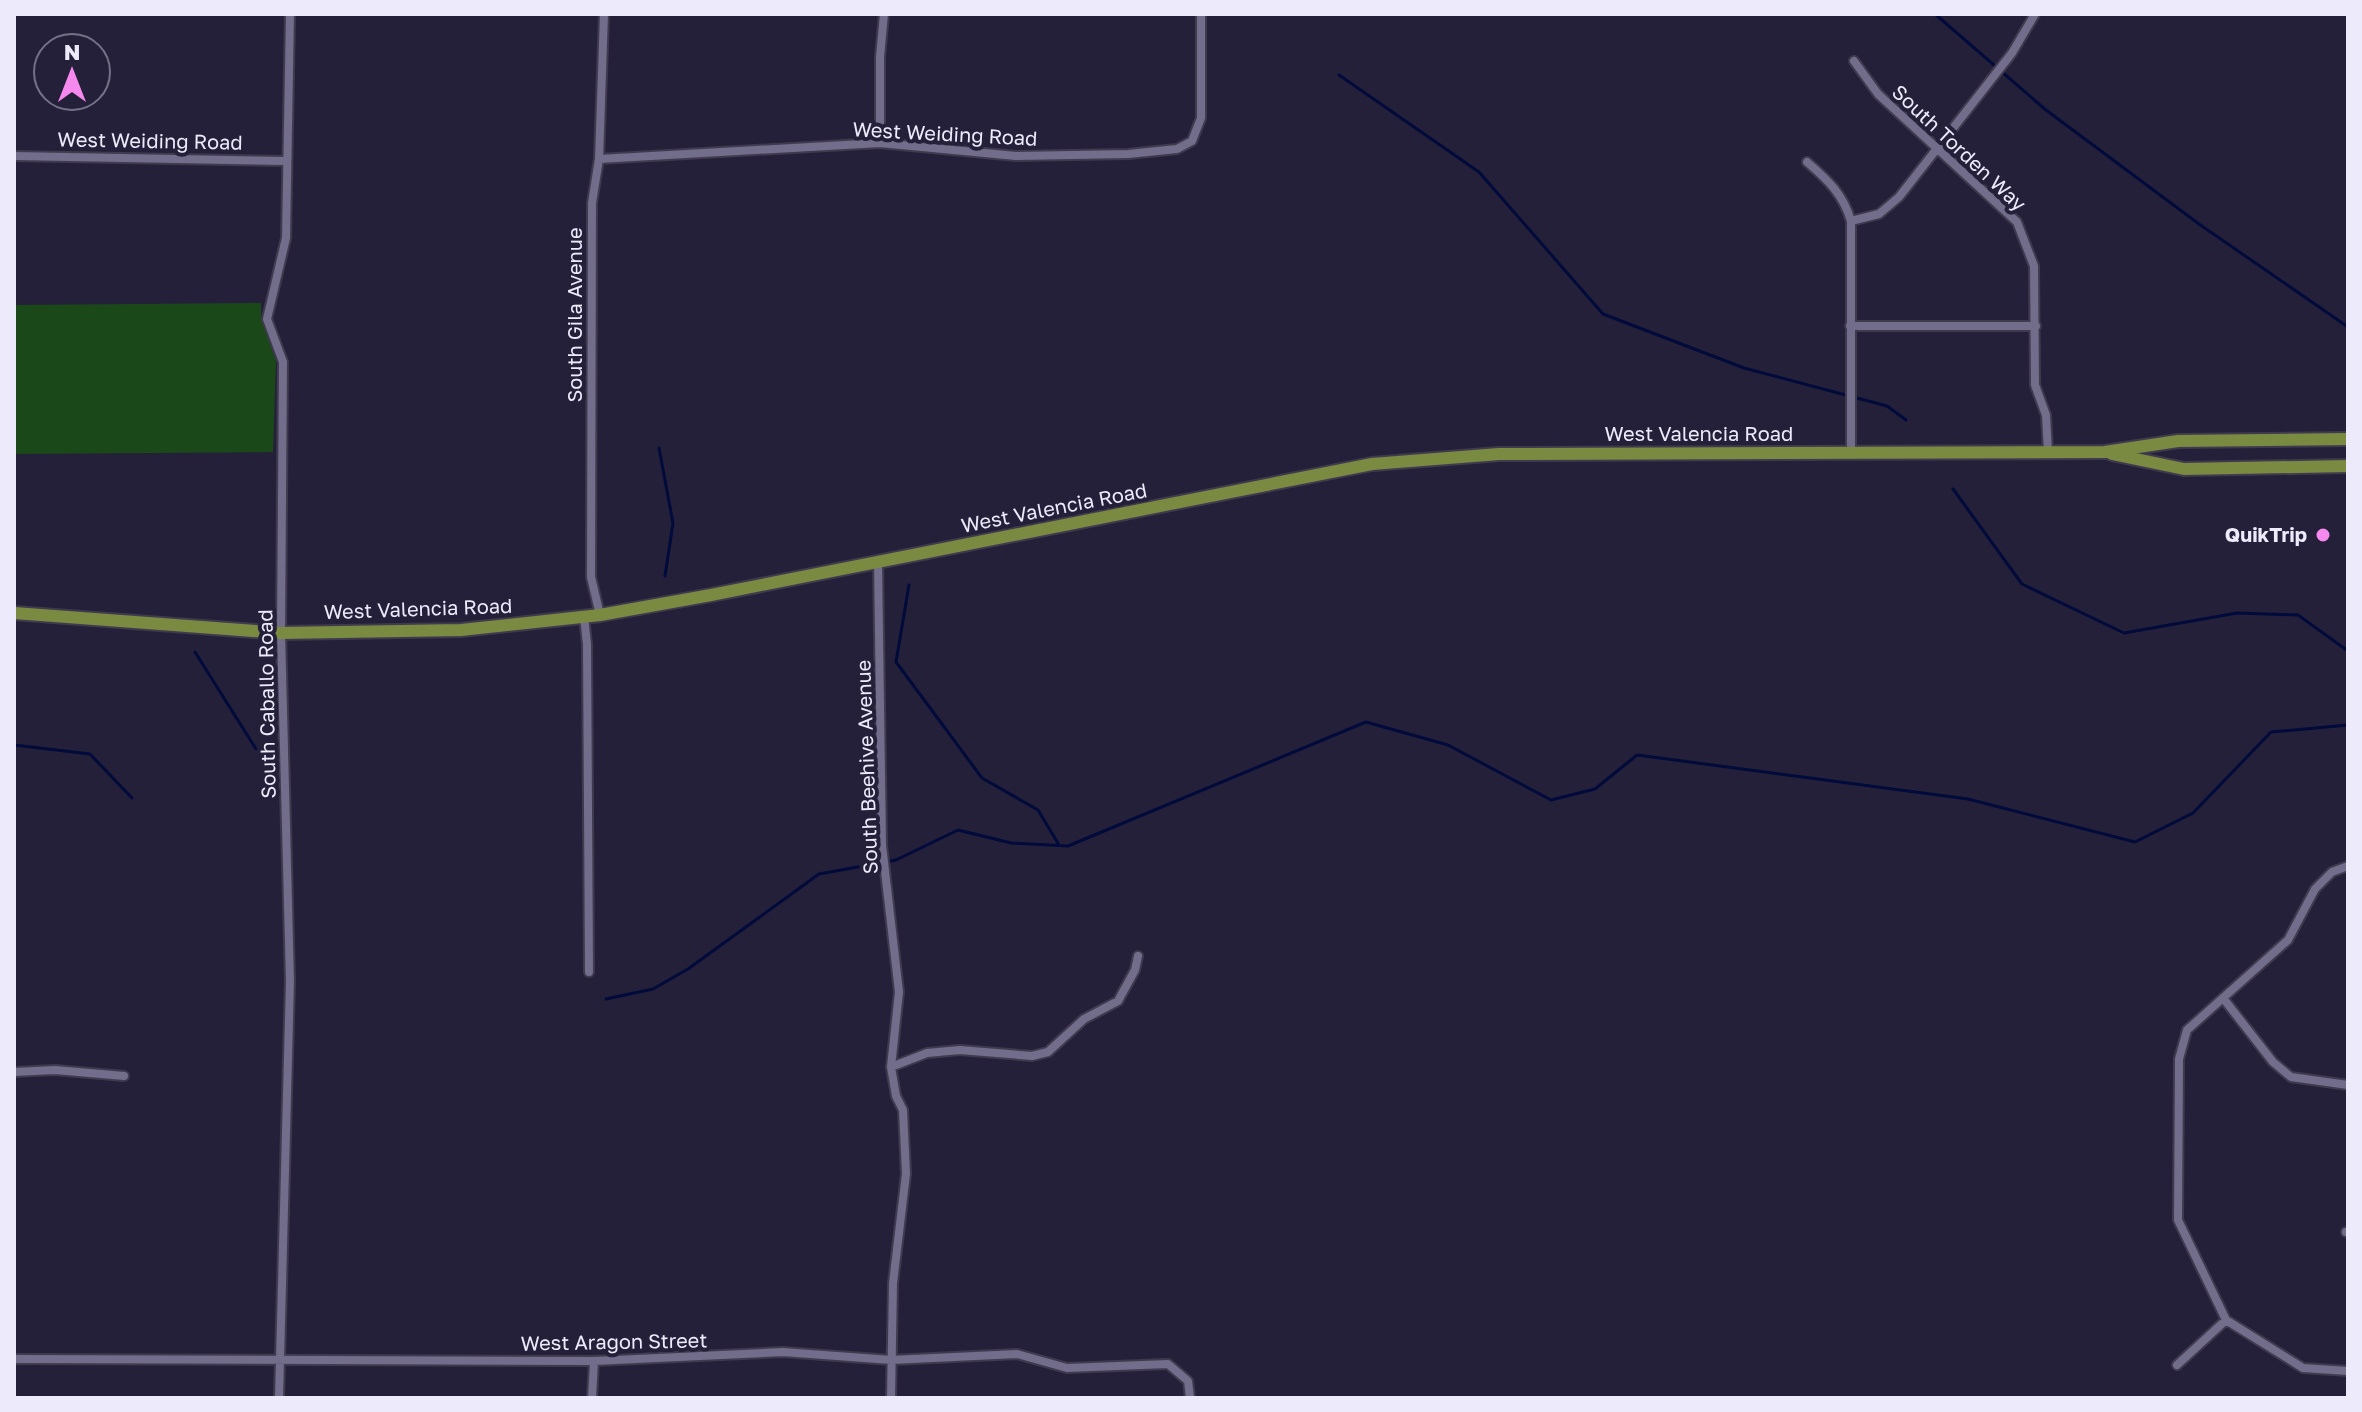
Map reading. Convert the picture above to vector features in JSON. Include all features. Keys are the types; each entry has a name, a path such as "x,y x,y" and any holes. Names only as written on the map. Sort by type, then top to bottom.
{"main road":[{"name":"West Valencia Road","path":"14,613 281,633 440,632 600,615 1372,464 1499,454 2105,452 2178,441 2348,439"},
{"name":"West Valencia Road","path":"2105,452 2184,469 2348,466"}],"street":[{"name":"South Caballo Road","path":"279,1398 290,981 281,633 283,362 267,319 286,238 290,14"},
{"name":"South Gila Avenue","path":"600,615 591,577 592,203 599,159 604,14"},
{"path":"880,143 880,57 884,14"},
{"name":"West Weiding Road","path":"599,159 880,143 1030,156 1159,152 1192,141 1201,118 1201,14"},
{"path":"1851,221 1879,214 1899,197 2012,53 2035,14"},
{"name":"South Torden Way","path":"1854,61 1878,94 2017,222 2034,266 2035,385 2046,415 2048,452"},
{"name":"West Weiding Road","path":"14,156 286,161"},
{"path":"1807,162 1835,186 1846,203 1851,221 1851,453"},
{"path":"1850,326 2036,326"},
{"name":"South Beehive Avenue","path":"878,563 882,845 899,992 891,1067 896,1096 903,1110 906,1174 893,1283 891,1398"},
{"path":"584,617 587,644 589,972"},
{"path":"2348,866 2332,872 2315,889 2288,940 2187,1030 2179,1059 2178,1220 2226,1320 2303,1368 2348,1371"},
{"path":"891,1067 927,1053 960,1050 1032,1056 1048,1052 1084,1019 1118,1001 1135,970 1138,956"},
{"path":"2223,998 2273,1062 2291,1077 2348,1085"},
{"path":"14,1072 55,1070 124,1076"},
{"path":"2177,1365 2226,1320"},
{"name":"West Aragon Street","path":"14,1359 594,1361 783,1352 891,1360 1017,1354 1067,1368 1157,1362 1179,1371 1188,1381 1190,1398"},
{"path":"592,1398 594,1361"}],"green space":[{"path":"261,303 261,317 276,361 273,452 14,454 14,305"}],"waterway":[{"path":"1935,14 2046,110 2199,224 2348,327"},
{"path":"1339,75 1479,172 1603,314 1744,368 1887,406 1906,420"},
{"path":"659,448 673,523 665,576"},
{"path":"1953,489 2022,584 2124,633 2237,613 2298,615 2348,651"},
{"path":"909,585 896,662 982,778 1038,810 1059,845"},
{"path":"195,652 256,749"},
{"path":"606,999 653,989 688,969 819,874 896,860 958,830 1011,843 1068,846 1366,722 1448,745 1551,800 1595,789 1637,755 1968,799 2135,842 2193,813 2271,732 2348,725"},
{"path":"14,745 90,754 132,798"}],"place":[{"name":"QuikTrip","path":"2323,535"}]}
